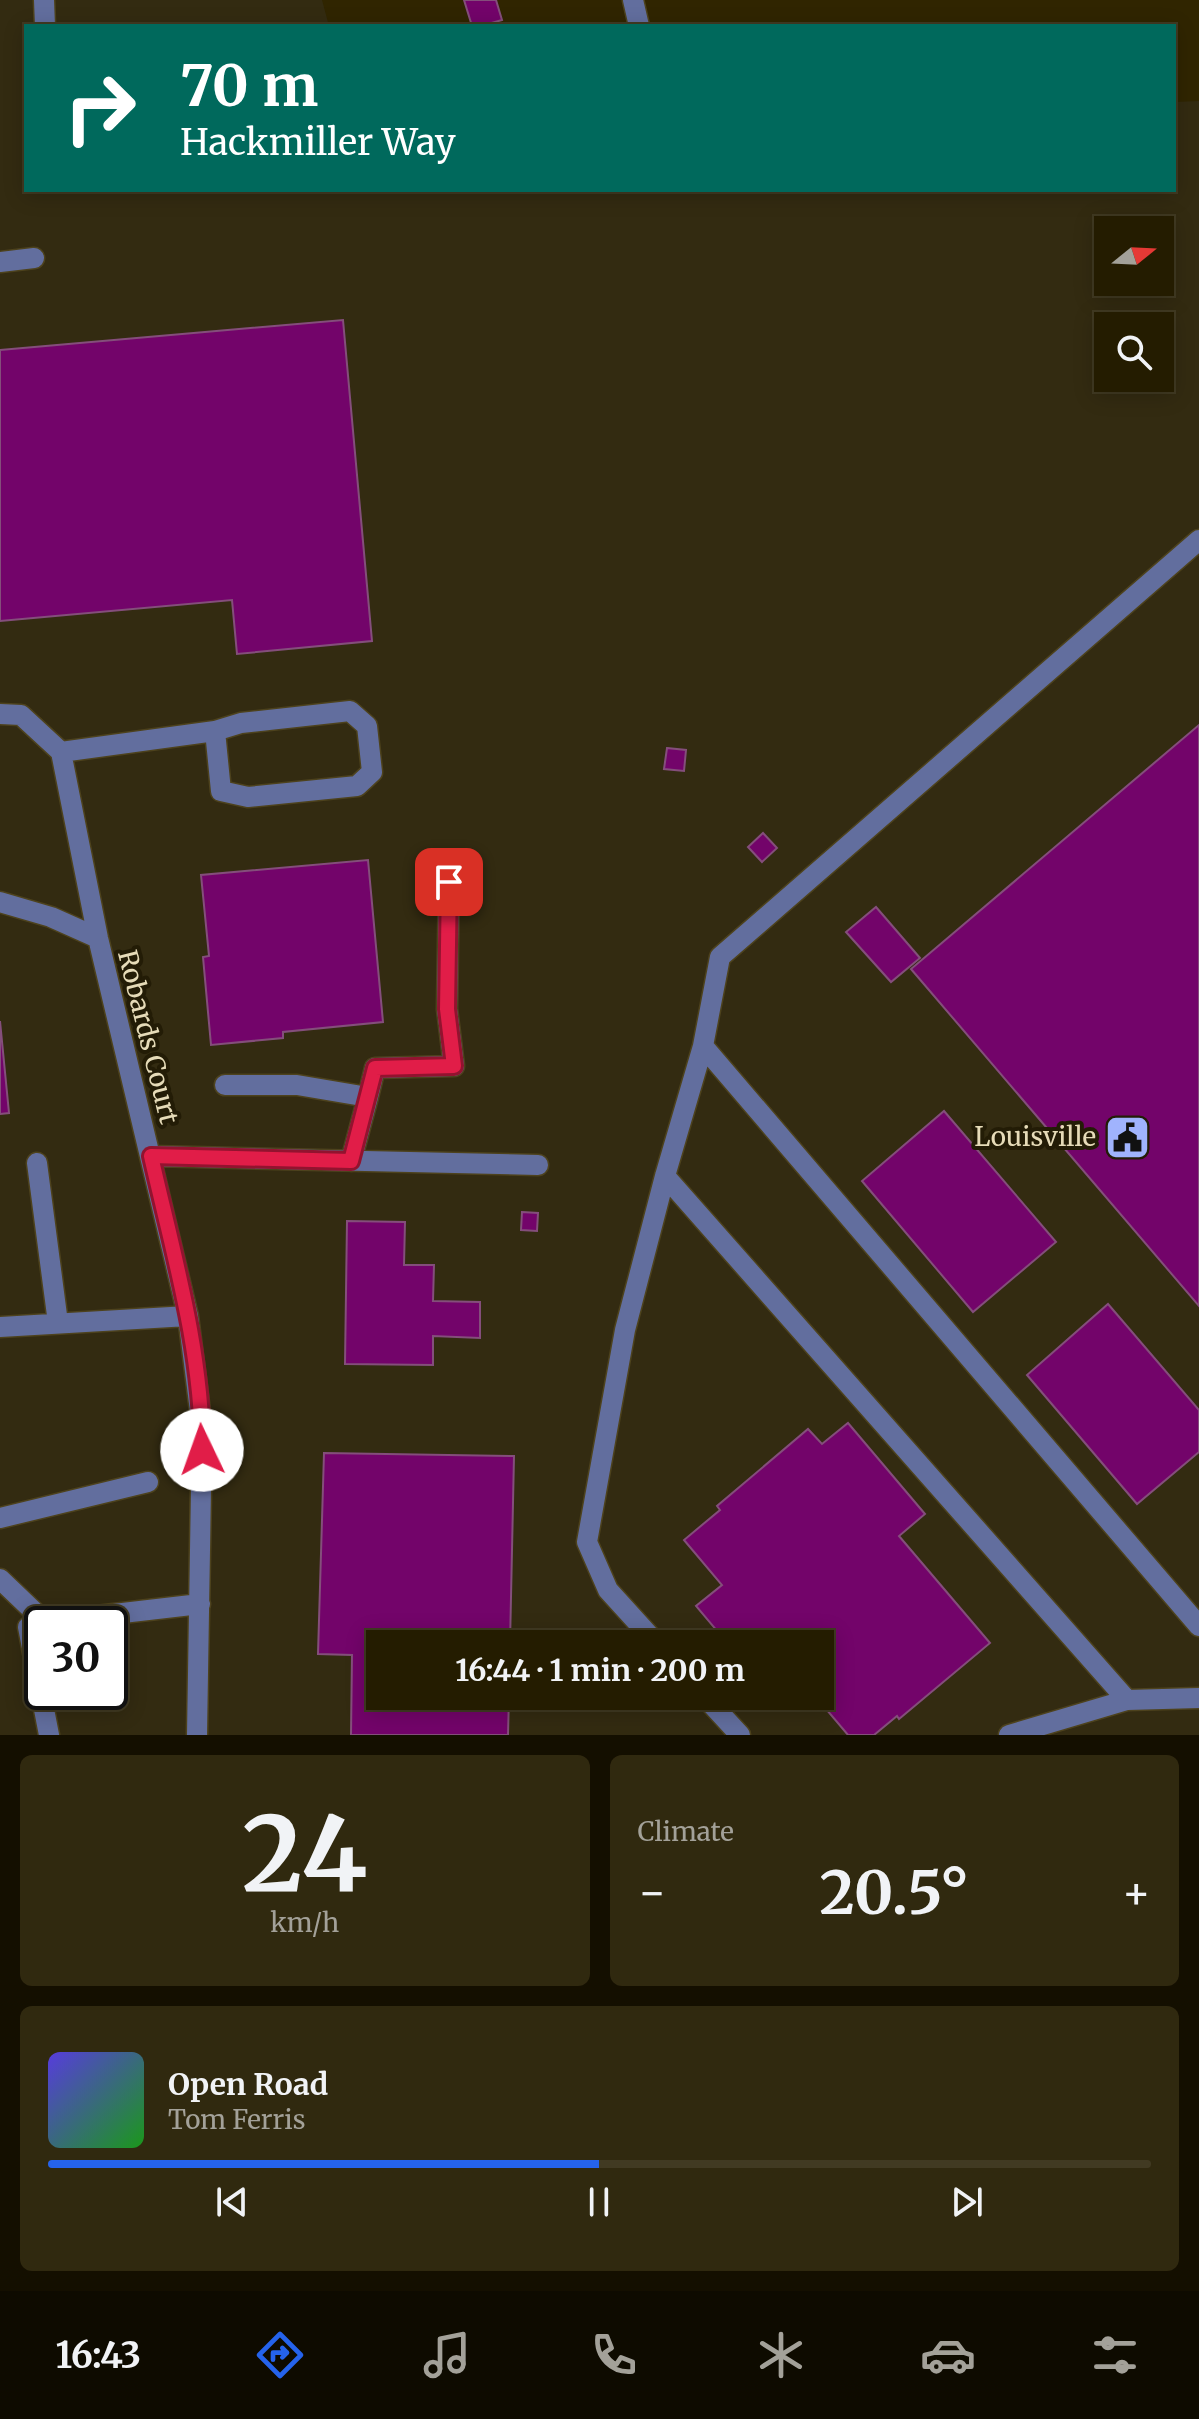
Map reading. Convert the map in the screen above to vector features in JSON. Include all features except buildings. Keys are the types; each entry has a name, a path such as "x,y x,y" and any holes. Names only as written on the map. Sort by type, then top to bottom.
{"street":[{"path":"44,0 45,24"},
{"path":"633,0 639,24"},
{"path":"0,262 34,258"},
{"path":"644,1630 608,1590 587,1542 625,1330 703,1046 720,957 1199,540"},
{"path":"0,714 21,715 61,752 215,731 241,723 350,711 367,726 372,772 357,786 248,797 221,791 215,731"},
{"name":"Robards Court","path":"61,752 98,938 188,1316 202,1427 197,1735"},
{"path":"351,1161 375,1068 454,1066 447,1009 449,882"},
{"path":"0,902 51,917 98,938"},
{"path":"703,1046 1199,1626"},
{"path":"225,1085 297,1085 368,1097"},
{"path":"151,1156 538,1165"},
{"path":"37,1163 58,1323"},
{"path":"665,1176 1127,1700"},
{"path":"0,1327 188,1316"},
{"path":"0,1518 148,1482"},
{"path":"0,1579 28,1606"},
{"path":"128,1612 200,1604"},
{"path":"1009,1735 1127,1700 1199,1698"},
{"path":"44,1710 49,1735"},
{"path":"717,1710 740,1735"}],"shaded area":[{"path":"0,0 322,0 328,24 24,24 24,192 1176,192 1176,102 1199,101 1199,1735 0,1735"}],"place":[{"name":"Louisville","path":"1127,1137"}],"route":[{"path":"202,1450 188,1316 151,1156 351,1161 375,1068 454,1066 447,1009 449,882"}]}
